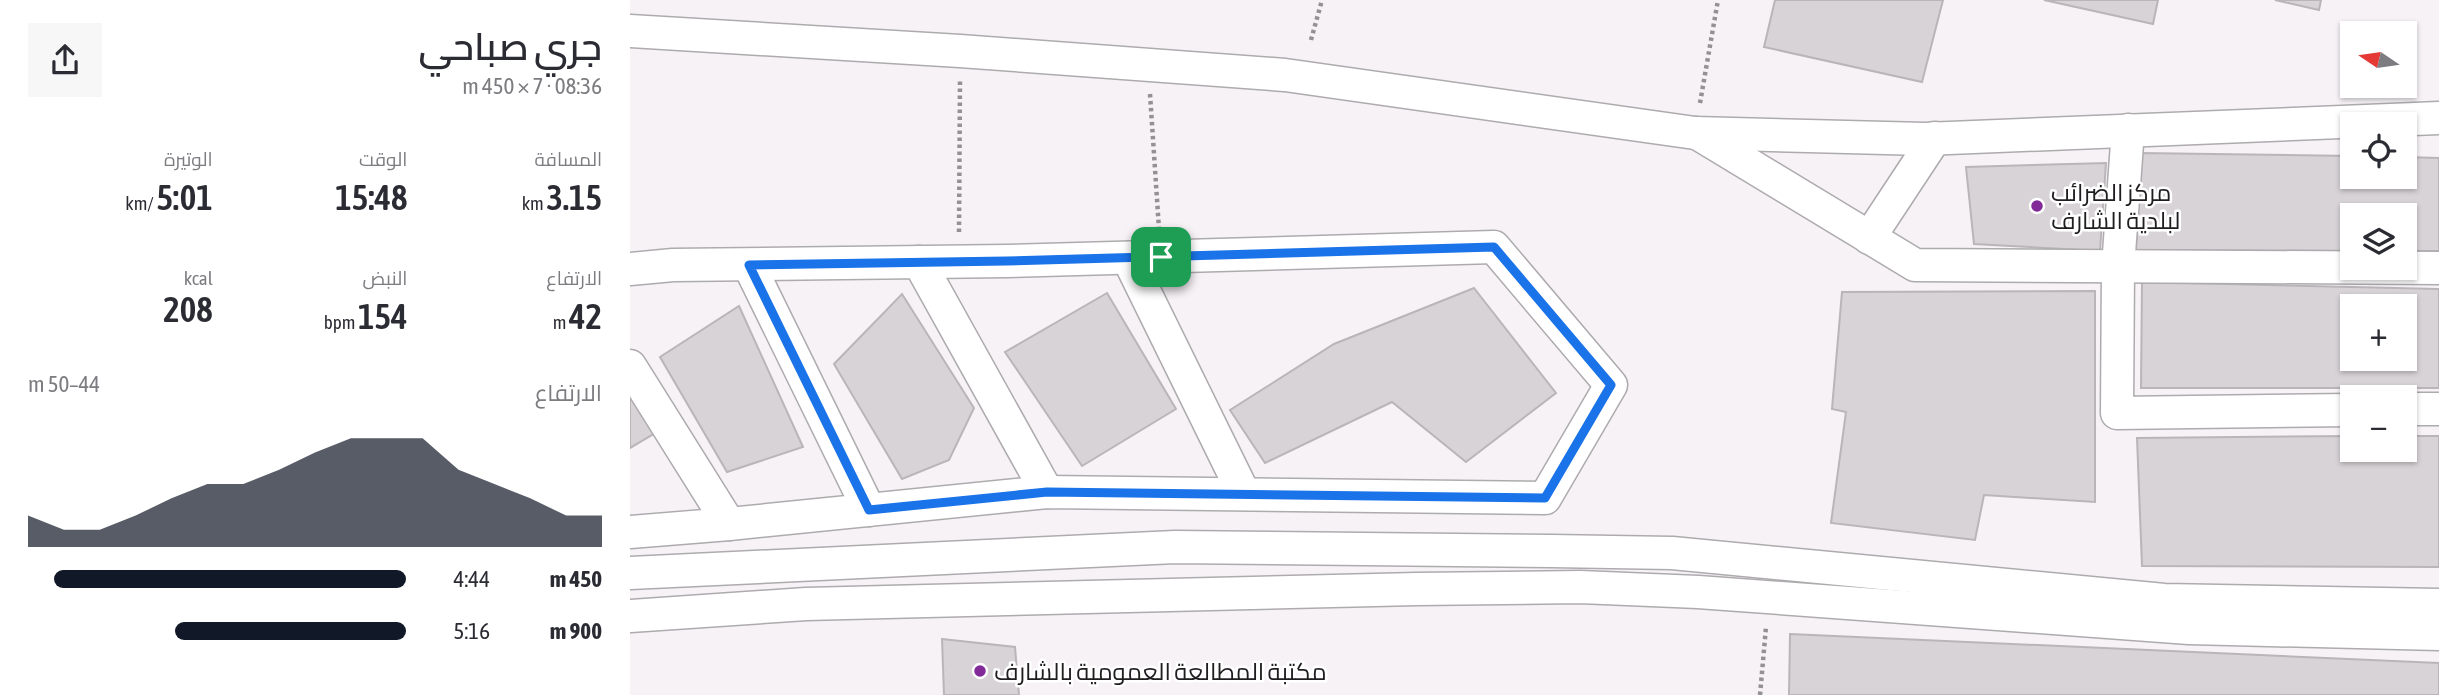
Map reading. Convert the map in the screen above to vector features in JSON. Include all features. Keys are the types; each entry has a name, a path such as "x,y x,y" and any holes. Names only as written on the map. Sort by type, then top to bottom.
{"street":[{"path":"630,32 960,51 1285,75 1695,133 1935,138 2439,118"},
{"path":"2128,130 2118,267 2117,413 2340,410"},
{"path":"1695,133 1915,265 2439,268"},
{"path":"1869,237 1935,138"},
{"path":"630,269 673,265 958,262 1494,247 1611,385 1545,498 1047,492 630,532"},
{"path":"1128,258 1244,494"},
{"path":"919,262 1047,492"},
{"path":"749,265 869,510"},
{"path":"630,366 729,524"},
{"path":"2417,409 2439,409"},
{"path":"630,573 1175,547 1564,551 1672,553 2164,600 2439,605"},
{"path":"630,616 806,604 1580,587 2189,628 2439,634"}],"path":[{"path":"1311,40 1322,0"},
{"path":"1695,133 1718,0"},
{"path":"958,262 960,51"},
{"path":"1149,65 1161,257"},
{"path":"1760,695 1769,598"}],"building":[{"path":"1775,0 1943,0 1922,82 1764,47"},
{"path":"2044,0 2158,0 2153,24"},
{"path":"2275,0 2321,0 2319,10"},
{"path":"2139,153 2340,156 2340,189 2417,189 2417,157 2439,158 2439,251 2417,251 2417,203 2340,203 2340,251 2136,250"},
{"name":"مركز الضرائب لبلدية الشارف","path":"2106,163 2100,251 1974,244 1966,167"},
{"path":"2142,282 2439,289 2439,388 2417,388 2417,385 2340,385 2340,388 2141,388"},
{"path":"1474,288 1556,393 1466,462 1392,402 1265,463 1230,410 1334,344"},
{"path":"2095,291 2095,502 1984,495 1975,540 1831,523 1846,412 1832,409 1842,292"},
{"path":"1107,293 1176,409 1082,466 1005,352"},
{"path":"902,294 974,408 949,460 902,479 834,364"},
{"path":"739,306 803,447 727,472 660,357"},
{"path":"630,384 667,426 630,448"},
{"path":"2340,436 2340,462 2417,462 2417,436 2439,436 2439,567 2142,566 2137,438"},
{"path":"1790,634 2439,663 2439,695 1789,695"},
{"name":"مكتبة المطالعة العمومية بالشارف","path":"942,639 1015,647 1019,695 944,695"}],"place":[{"name":"مركز الضرائب لبلدية الشارف","path":"2037,206"},
{"name":"مكتبة المطالعة العمومية بالشارف","path":"980,671"}],"route":[{"path":"1494,247 1611,385 1545,498 1047,492 869,510 749,265 1161,257 1494,247"}]}
